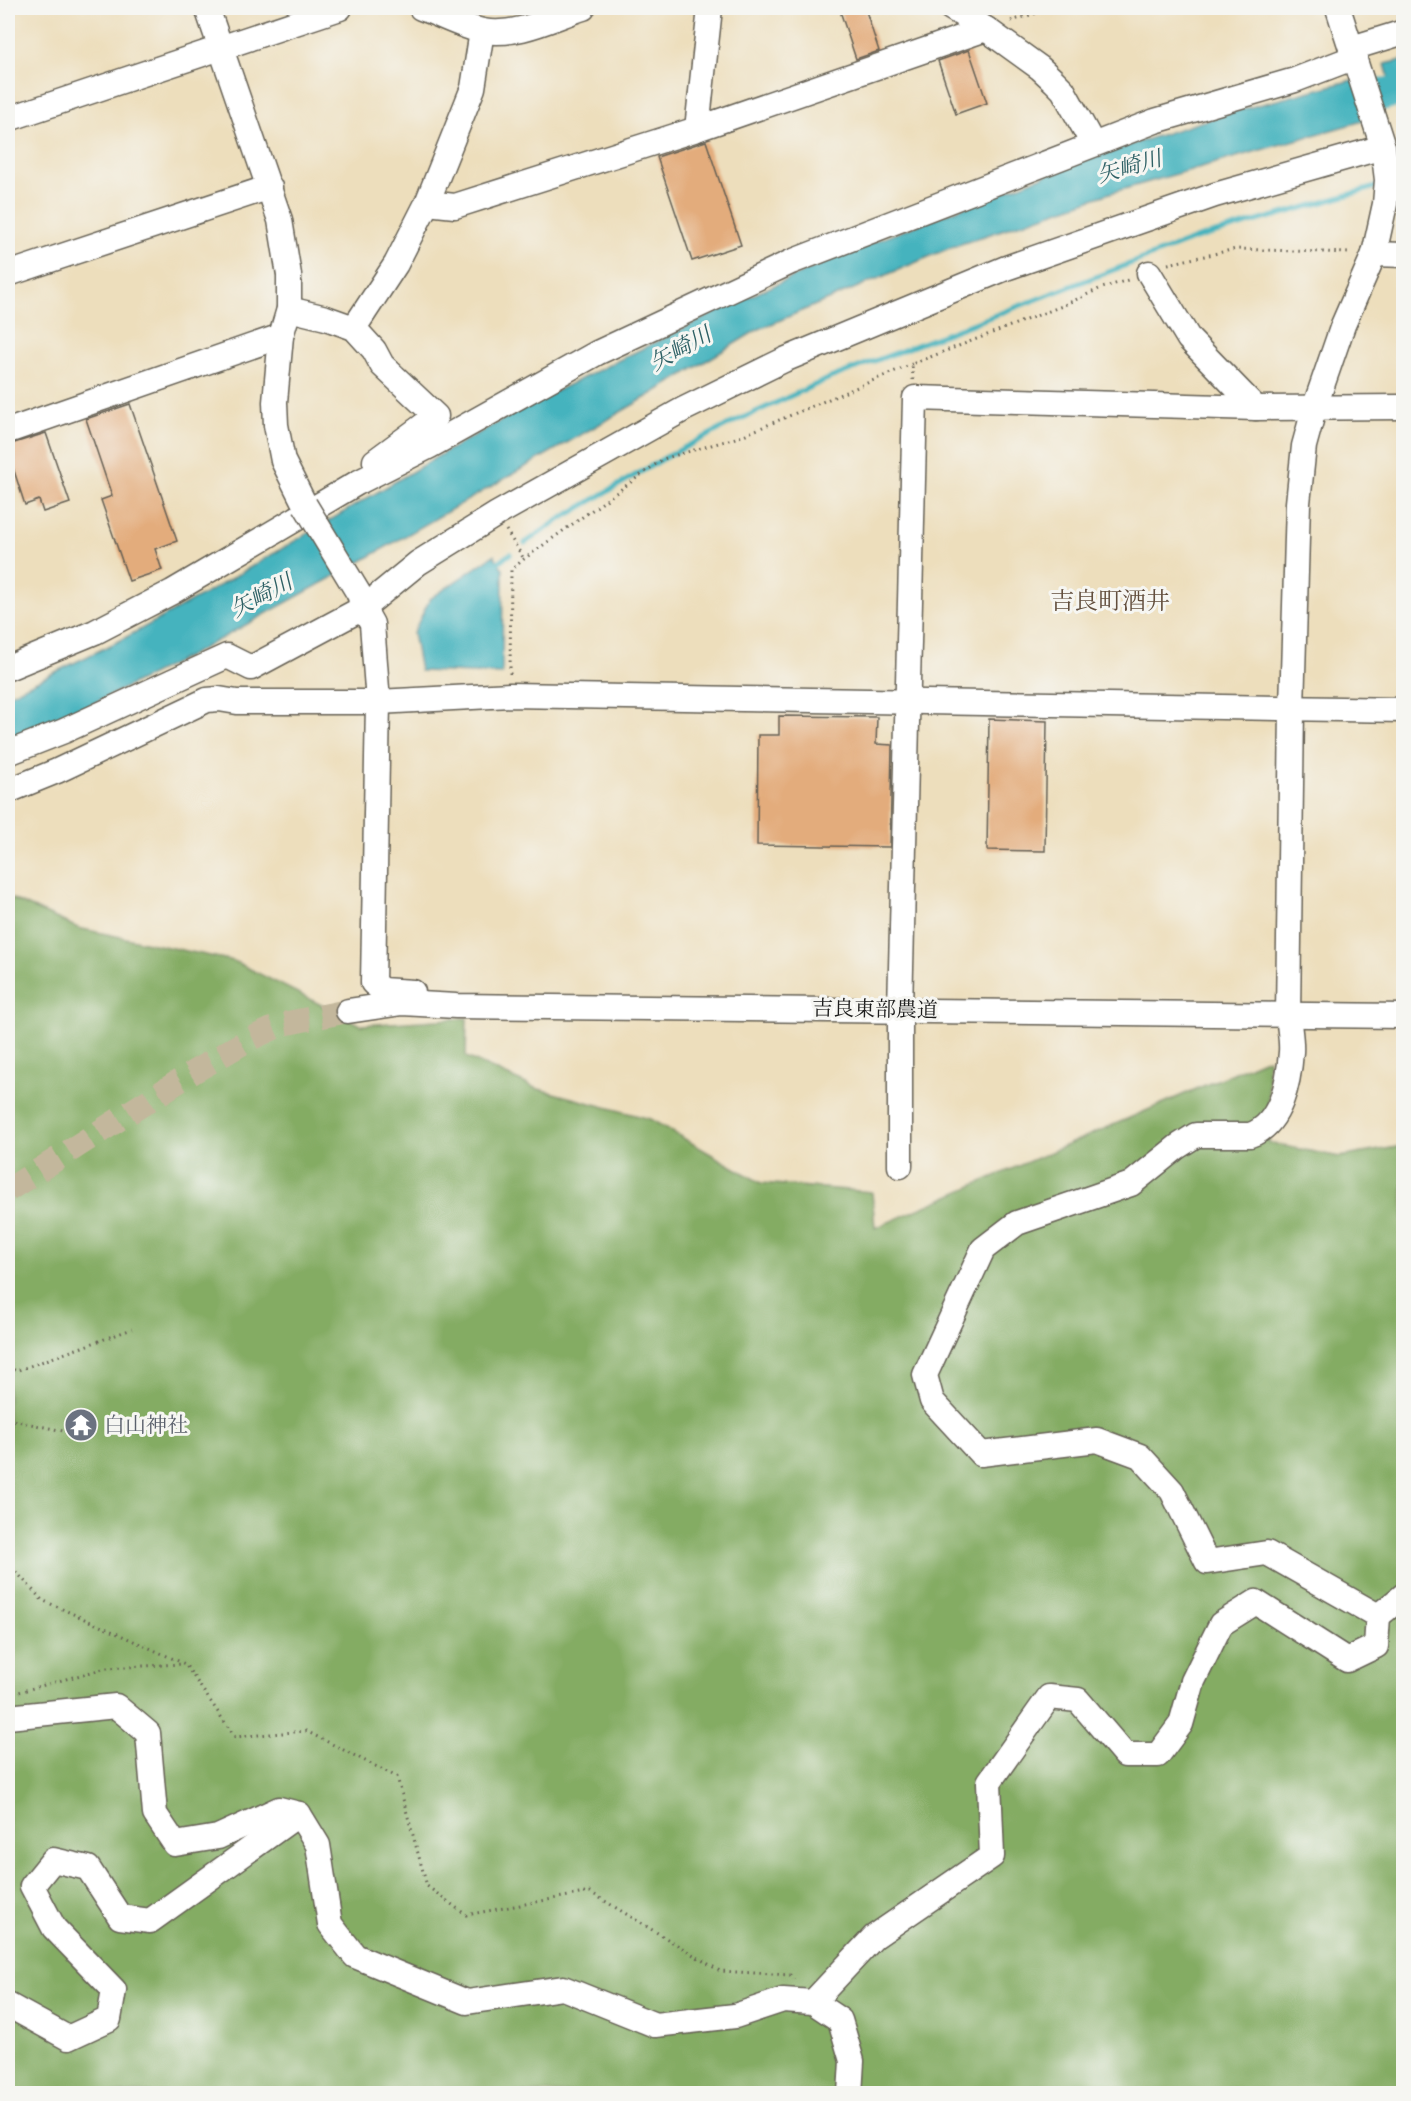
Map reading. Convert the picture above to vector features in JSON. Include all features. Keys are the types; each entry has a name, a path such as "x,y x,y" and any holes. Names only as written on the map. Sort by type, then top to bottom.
{"street":[{"path":"207,8 270,187 280,220 285,249 289,275 289,309 281,336 275,391 276,425 283,461 372,624 378,702 373,983 382,990 443,994 456,1006"},
{"path":"8,118 340,8"},
{"path":"421,8 482,31 504,32 522,29 541,15 583,8"},
{"path":"697,129 710,8"},
{"path":"951,8 986,29 1040,68 1063,90 1093,144"},
{"path":"1338,8 1383,147 1387,180 1385,204 1374,254 1343,325 1315,406 1304,446 1298,503 1292,708 1288,1015 1291,1050 1281,1101 1271,1119 1257,1132 1250,1135 1196,1136 1177,1147 1131,1184 1017,1223 983,1249 925,1375 932,1401 981,1454 1097,1440 1140,1456 1172,1491 1207,1562 1267,1553 1378,1616"},
{"path":"427,203 455,206 697,129 986,29"},
{"path":"354,328 396,264 427,203 473,88 482,31"},
{"path":"8,668 95,632 172,592 357,483 430,446 597,353 791,262 1155,120 1295,80 1354,56 1404,32"},
{"path":"8,753 64,731 227,656 251,668 497,514 684,409 784,360 1006,268 1215,195 1383,147"},
{"path":"8,274 270,187"},
{"path":"1374,254 1404,255"},
{"path":"1149,273 1189,339 1256,408"},
{"path":"289,309 354,328 374,350 382,365 436,416 361,471 357,483"},
{"path":"8,431 281,336"},
{"path":"900,1167 900,1009 915,398 1256,408 1404,407"},
{"path":"8,791 57,771 207,700 378,702 510,695 1404,710"},
{"name":"吉良東部農道","path":"348,1011 402,1003 456,1006 1404,1016"},
{"path":"813,2001 874,1937 993,1856 989,1782 1049,1697 1078,1701 1125,1755 1158,1755 1181,1724 1193,1681 1221,1624 1256,1602 1347,1660 1376,1646 1378,1616 1404,1594"},
{"path":"8,1717 116,1706 148,1733 155,1814 175,1844 218,1837 279,1809 300,1814 318,1845 330,1924 355,1956 467,2002 563,1988 655,2025 735,2016 783,2000 813,2001 840,2020 852,2061 850,2094"},
{"path":"8,2005 68,2038 109,2019 114,1990 54,1928 32,1886 53,1860 88,1868 120,1917 150,1921 300,1814"}],"path":[{"path":"986,29 1053,8"},
{"path":"510,695 511,570 663,459 739,437 912,364 1062,306 1099,289 1149,273 1167,264 1236,249 1374,254"},
{"path":"912,364 915,398"},
{"path":"497,514 524,559"},
{"path":"8,1367 16,1371 132,1329"},
{"path":"8,1419 63,1431"},
{"path":"8,1563 42,1600 185,1664 235,1737 306,1731 397,1777 427,1886 466,1915 591,1892 720,1971 790,1975 813,2001"},
{"path":"8,1695 106,1668 185,1664"}],"green space":[{"path":"8,897 78,928 234,961 361,1025 467,1018 466,1057 535,1088 650,1119 761,1183 872,1192 875,1228 1268,1058 1269,1143 1340,1157 1403,1146 1403,2093 8,2093"}],"water":[{"path":"1403,60 1403,112 1399,113 1385,64"},
{"path":"1356,79 1370,119 1110,193 952,247 757,330 650,395 360,562 191,655 8,746 8,695 121,640 210,591 538,400 735,303 853,250 1090,158 1225,114"},
{"path":"494,555 503,569 502,674 420,671 413,633 430,599"}],"building":[{"path":"839,8 865,8 879,51 856,59"},
{"path":"969,50 987,103 956,114 938,61"},
{"path":"706,141 741,245 692,261 657,157"},
{"path":"130,404 177,541 155,549 162,570 129,581 101,500 112,496 86,419"},
{"path":"46,433 70,503 43,512 39,500 25,505 8,452 8,445"},
{"path":"779,716 877,717 876,744 892,745 890,847 757,845 758,735 779,735"},
{"path":"989,719 1047,721 1045,851 987,850"}],"waterway":[{"name":"矢崎川","path":"1338,106 1404,89"},
{"path":"525,543 557,521 668,456 734,422 830,378 1195,239 1379,186"},
{"path":"494,565 510,554"}],"tunnel":[{"path":"8,1190 195,1071 250,1039 283,1024 348,1011"}],"place":[{"name":"白山神社","path":"81,1425"}],"district":[{"name":"吉良町酒井","path":"1110,601"}]}
